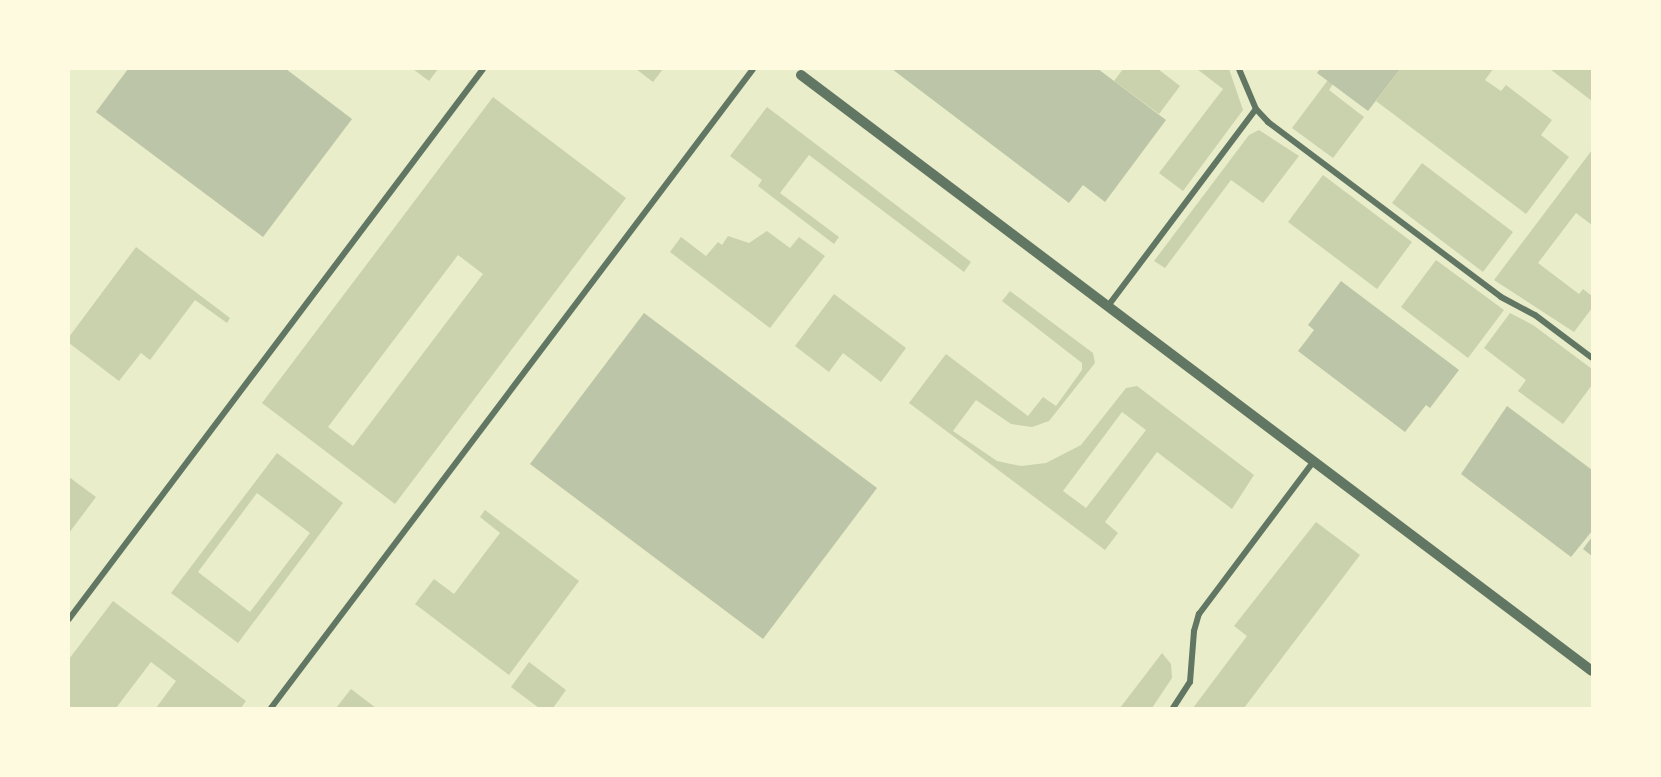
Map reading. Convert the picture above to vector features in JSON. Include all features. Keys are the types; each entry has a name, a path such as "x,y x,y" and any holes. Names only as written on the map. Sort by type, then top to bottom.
{"street":[{"path":"69,619 483,69"},
{"path":"271,708 753,69"},
{"path":"1239,69 1256,109 1501,297 1535,315 1592,358"},
{"path":"801,75 1592,670"},
{"path":"1108,306 1256,109"},
{"path":"1173,708 1190,682 1194,631 1199,614 1314,461"}],"green space":[{"path":"413,69 438,69 429,81"},
{"path":"636,69 663,69 653,82"},
{"path":"1123,69 1158,69 1180,86 1159,114 1114,81"},
{"path":"1197,69 1229,69 1243,110 1183,191 1159,173 1223,89"},
{"path":"1400,69 1493,69 1485,80 1501,91 1506,85 1552,120 1541,135 1569,157 1526,214 1376,101"},
{"path":"1550,69 1592,69 1592,101"},
{"path":"1328,80 1333,84 1329,90 1364,117 1333,158 1292,128"},
{"path":"493,97 626,198 395,504 262,403","holes":["458,255 483,274 353,446 328,427"]},
{"path":"767,107 971,262 964,272 809,155 780,193 839,237 834,244 758,186 762,180 730,156"},
{"path":"1259,130 1299,156 1263,203 1231,180 1165,268 1154,261 1249,135"},
{"path":"1592,150 1592,225 1576,213 1538,263 1579,294 1583,289 1592,296 1592,308 1574,332 1494,280"},
{"path":"1422,163 1513,232 1483,272 1392,203"},
{"path":"1323,175 1412,242 1377,289 1288,222"},
{"path":"767,231 790,248 799,237 825,256 770,328 670,252 681,237 706,256 718,242 722,245 728,236 749,243"},
{"path":"136,247 230,318 227,323 195,300 150,360 141,353 119,381 69,343 69,337"},
{"path":"1436,260 1504,310 1468,358 1401,307"},
{"path":"1010,291 1093,353 1095,363 1049,421 1032,427 1011,424 976,400 953,431 997,461 1021,466 1046,463 1081,445 1126,388 1137,386 1254,475 1232,509 1157,452 1105,522 1118,533 1105,550 909,403 946,354 1028,416 1043,397 1056,406 1082,370 1082,363 1002,301","holes":["1122,412 1146,430 1086,508 1063,491"]},
{"path":"834,294 906,348 881,382 843,353 829,372 795,346"},
{"path":"1510,313 1533,325 1592,369 1592,385 1563,424 1518,391 1526,380 1484,348"},
{"path":"277,453 343,503 238,643 171,593","holes":["257,493 310,533 250,612 198,572"]},
{"path":"69,477 96,497 69,533"},
{"path":"485,510 579,581 509,675 415,604 434,579 454,594 500,533 480,517"},
{"path":"1316,522 1360,555 1244,708 1193,708 1247,636 1234,626"},
{"path":"113,601 246,701 241,708 156,708 176,681 151,662 116,708 69,708 69,659"},
{"path":"1162,653 1171,664 1172,678 1152,708 1120,708"},
{"path":"529,662 566,690 553,708 539,708 511,687"},
{"path":"351,689 376,708 336,708"}],"building":[{"path":"128,69 286,69 352,119 263,237 96,112"},
{"path":"892,69 1098,69 1166,120 1105,202 1083,185 1069,203"},
{"path":"1320,69 1400,69 1368,111 1317,73"},
{"path":"1341,281 1459,370 1430,408 1426,405 1405,432 1298,351 1314,330 1308,325"},
{"path":"644,313 877,488 763,639 530,464"},
{"path":"1507,406 1592,470 1592,531 1571,557 1461,474"},
{"path":"1592,537 1592,556 1583,549"}]}
